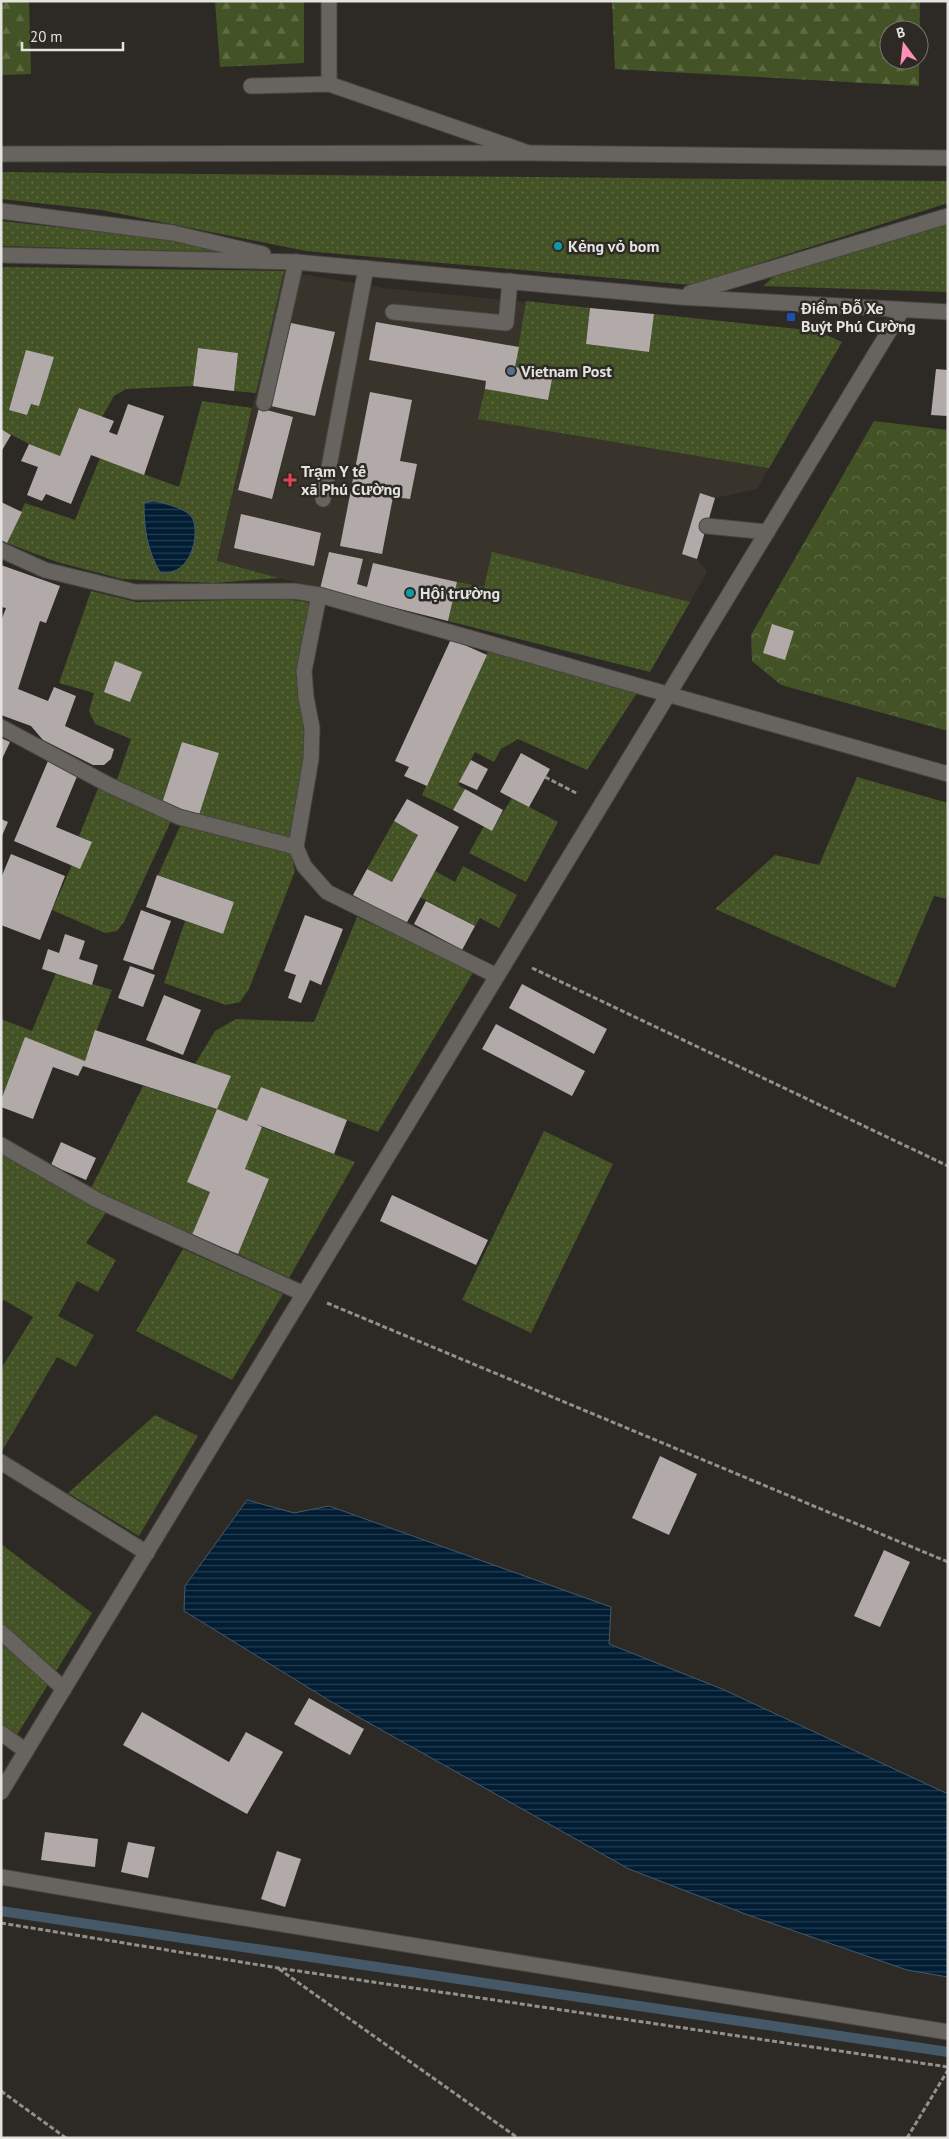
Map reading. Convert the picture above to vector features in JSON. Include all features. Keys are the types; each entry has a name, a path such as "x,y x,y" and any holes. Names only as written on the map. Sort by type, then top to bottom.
{"street":[{"path":"329,1 330,84"},
{"path":"251,86 330,84 530,153"},
{"path":"1,154 530,153 948,158"},
{"path":"1,212 173,233 296,262"},
{"path":"679,297 948,216"},
{"path":"1,255 296,262 679,297 948,312"},
{"path":"264,403 296,262"},
{"path":"323,499 366,268"},
{"path":"393,312 506,323 510,281"},
{"path":"1,1792 601,805 670,695 902,310"},
{"path":"707,526 767,532"},
{"path":"1,550 45,570 135,592 294,591 319,595 948,774"},
{"path":"319,595 304,671 306,697 312,728 311,759 296,847 304,866 327,892 497,976"},
{"path":"1,727 109,785 179,817 296,847"},
{"path":"1,1145 97,1200 304,1294"},
{"path":"1,1462 146,1553"},
{"path":"1,1632 64,1689"},
{"path":"1,1733 26,1751"},
{"path":"1,1877 211,1913 948,2032"}],"path":[{"path":"545,777 601,805"},
{"path":"509,957 948,1166"},
{"path":"304,1294 948,1562"},
{"path":"1,1924 278,1968 948,2068 906,2138"},
{"path":"278,1968 518,2138"},
{"path":"1,2091 66,2138"}],"shaded area":[{"path":"284,271 384,288 817,331 842,342 757,489 715,498 697,559 707,572 650,672 217,562"}],"green space":[{"path":"1,1 29,1 31,74 1,75"},
{"path":"215,1 304,1 304,63 220,67"},
{"path":"612,1 920,1 920,20 879,20 879,70 919,70 919,86 615,69"},
{"path":"1,172 948,181 948,203 691,285 306,251 101,210 1,199"},
{"path":"1,221 166,239 219,252 1,246"},
{"path":"948,223 948,292 763,286 781,270"},
{"path":"1,267 284,271 256,393 234,391 238,353 198,348 193,386 126,389 114,396 102,417 60,456 29,444 1,429"},
{"path":"526,301 590,308 586,344 648,352 654,314 817,331 842,342 769,468 478,419 485,389 548,400 552,374 515,367"},
{"path":"202,401 252,408 217,561 279,578 215,583 122,579 57,562 7,543 25,503 75,520 100,458 179,487"},
{"path":"874,421 948,430 948,731 781,685 752,661 751,635"},
{"path":"492,552 690,602 650,672 448,621 457,582 484,587"},
{"path":"91,591 136,602 286,599 312,603 308,734 292,840 199,815 219,753 182,742 162,803 116,783 131,739 95,724 89,711 94,693 59,683"},
{"path":"488,651 637,693 587,770 518,739 501,749 494,762 475,752 458,785 465,789 453,810 422,795"},
{"path":"857,777 948,803 948,899 934,896 895,988 715,909 775,855 819,865"},
{"path":"99,786 172,819 124,922 117,931 105,933 52,910 72,865 80,868 91,842 79,836"},
{"path":"512,798 558,822 526,882 469,853 484,826 492,830"},
{"path":"394,821 418,835 392,882 367,869"},
{"path":"182,822 290,850 295,871 249,989 240,1002 226,1005 164,983 185,921 222,934 234,902 158,875"},
{"path":"463,866 517,895 499,928 480,918 475,926 420,897 435,871 455,882"},
{"path":"357,917 474,971 378,1132 261,1087 247,1121 217,1109 231,1076 195,1064 215,1031 236,1019 314,1022"},
{"path":"56,973 112,990 85,1061 25,1038 1,1099 1,1019 32,1031"},
{"path":"143,1086 217,1109 210,1192 192,1235 91,1188"},
{"path":"262,1127 355,1162 289,1278 238,1254 269,1180 245,1169"},
{"path":"544,1131 613,1164 531,1333 462,1300"},
{"path":"1,1151 107,1211 86,1243 116,1260 98,1292 77,1281 58,1316 94,1335 76,1367 57,1357 1,1453 1,1369 33,1317 4,1300 1,1303"},
{"path":"183,1249 283,1294 232,1380 136,1331"},
{"path":"155,1415 198,1436 139,1536 68,1493"},
{"path":"1,1544 92,1613 55,1673 1,1623"},
{"path":"1,1641 49,1683 15,1738 1,1727"}],"water":[{"path":"153,501 181,509 189,514 193,520 195,539 192,550 187,560 171,572 160,572 149,547 144,503"},
{"path":"247,1500 294,1513 329,1506 611,1607 609,1644 722,1689 948,1794 948,1977 907,1970 748,1915 629,1869 330,1701 184,1611 185,1586"}],"building":[{"path":"590,308 654,314 649,352 586,344"},
{"path":"376,322 519,347 515,367 553,374 548,400 485,389 486,381 369,360"},
{"path":"291,323 335,332 315,416 271,406"},
{"path":"198,348 238,353 234,391 193,386"},
{"path":"26,350 54,357 39,406 31,404 27,415 9,410"},
{"path":"936,369 948,370 948,416 931,415"},
{"path":"370,392 412,400 400,461 417,464 410,499 393,497 382,554 340,546"},
{"path":"128,404 164,416 144,475 91,455 71,504 46,494 42,501 27,495 38,467 21,461 29,444 60,456 79,408 114,421 109,432 117,435"},
{"path":"259,408 293,417 272,499 238,490"},
{"path":"1,429 11,435 1,452"},
{"path":"700,493 715,498 697,559 682,554"},
{"path":"1,502 22,512 7,543 1,540"},
{"path":"241,514 321,533 314,566 234,548"},
{"name":"Hội trường","path":"329,552 363,559 357,584 367,587 373,563 457,582 448,621 320,589"},
{"path":"1,565 60,586 46,623 40,621 18,689 48,701 54,687 76,696 65,726 114,749 111,759 104,765 93,765 43,740 31,726 1,715 1,621 6,608 1,607"},
{"path":"772,624 794,631 785,660 763,653"},
{"path":"451,639 487,655 427,786 404,776 409,767 395,761"},
{"path":"115,661 142,672 130,702 104,692"},
{"path":"1,738 10,742 1,761"},
{"path":"182,742 219,753 199,815 162,803"},
{"path":"521,753 550,769 529,807 500,792"},
{"path":"471,760 488,769 477,790 459,782"},
{"path":"48,761 78,774 56,827 92,842 80,869 14,841"},
{"path":"465,789 503,810 492,831 453,810"},
{"path":"407,799 459,827 406,924 353,895 367,869 392,882 418,835 394,821"},
{"path":"1,819 8,822 1,838"},
{"path":"11,854 65,876 40,940 1,925 1,878"},
{"path":"157,875 234,902 223,934 146,907"},
{"path":"426,901 475,926 462,950 414,924"},
{"path":"141,910 171,921 153,970 123,960"},
{"path":"305,915 343,929 321,985 310,980 301,1003 288,998 296,975 284,971"},
{"path":"65,934 85,941 79,959 98,965 92,985 42,969 48,949 59,953"},
{"path":"130,966 155,975 143,1007 118,998"},
{"path":"522,984 607,1029 594,1054 509,1008"},
{"path":"164,995 201,1010 183,1055 146,1040"},
{"path":"496,1024 585,1071 572,1096 482,1049"},
{"path":"95,1030 231,1076 217,1109 83,1066 78,1076 53,1067 33,1119 1,1107 1,1100 25,1037 85,1061"},
{"path":"261,1087 347,1120 334,1154 256,1124 262,1127 245,1169 269,1179 238,1254 192,1235 210,1192 187,1182 217,1109 247,1121"},
{"path":"61,1142 96,1158 86,1180 51,1165"},
{"path":"392,1195 488,1240 476,1265 380,1221"},
{"path":"660,1456 697,1474 669,1535 632,1518"},
{"path":"884,1550 910,1562 880,1627 854,1616"},
{"path":"309,1698 364,1729 350,1755 294,1724"},
{"path":"142,1712 229,1762 246,1732 283,1752 247,1814 123,1745"},
{"path":"45,1832 98,1839 95,1867 41,1860"},
{"path":"128,1842 155,1847 148,1878 121,1872"},
{"path":"277,1851 301,1859 285,1907 261,1899"}],"waterway":[{"path":"1,1911 948,2052"}],"place":[{"name":"Kẻng vỏ bom","path":"558,246"},
{"name":"Điểm Đỗ Xe Buýt Phú Cường","path":"791,317"},
{"name":"Vietnam Post","path":"511,371"},
{"name":"Trạm Y tế xã Phú Cường","path":"290,480"},
{"name":"Hội trường","path":"410,593"}]}
